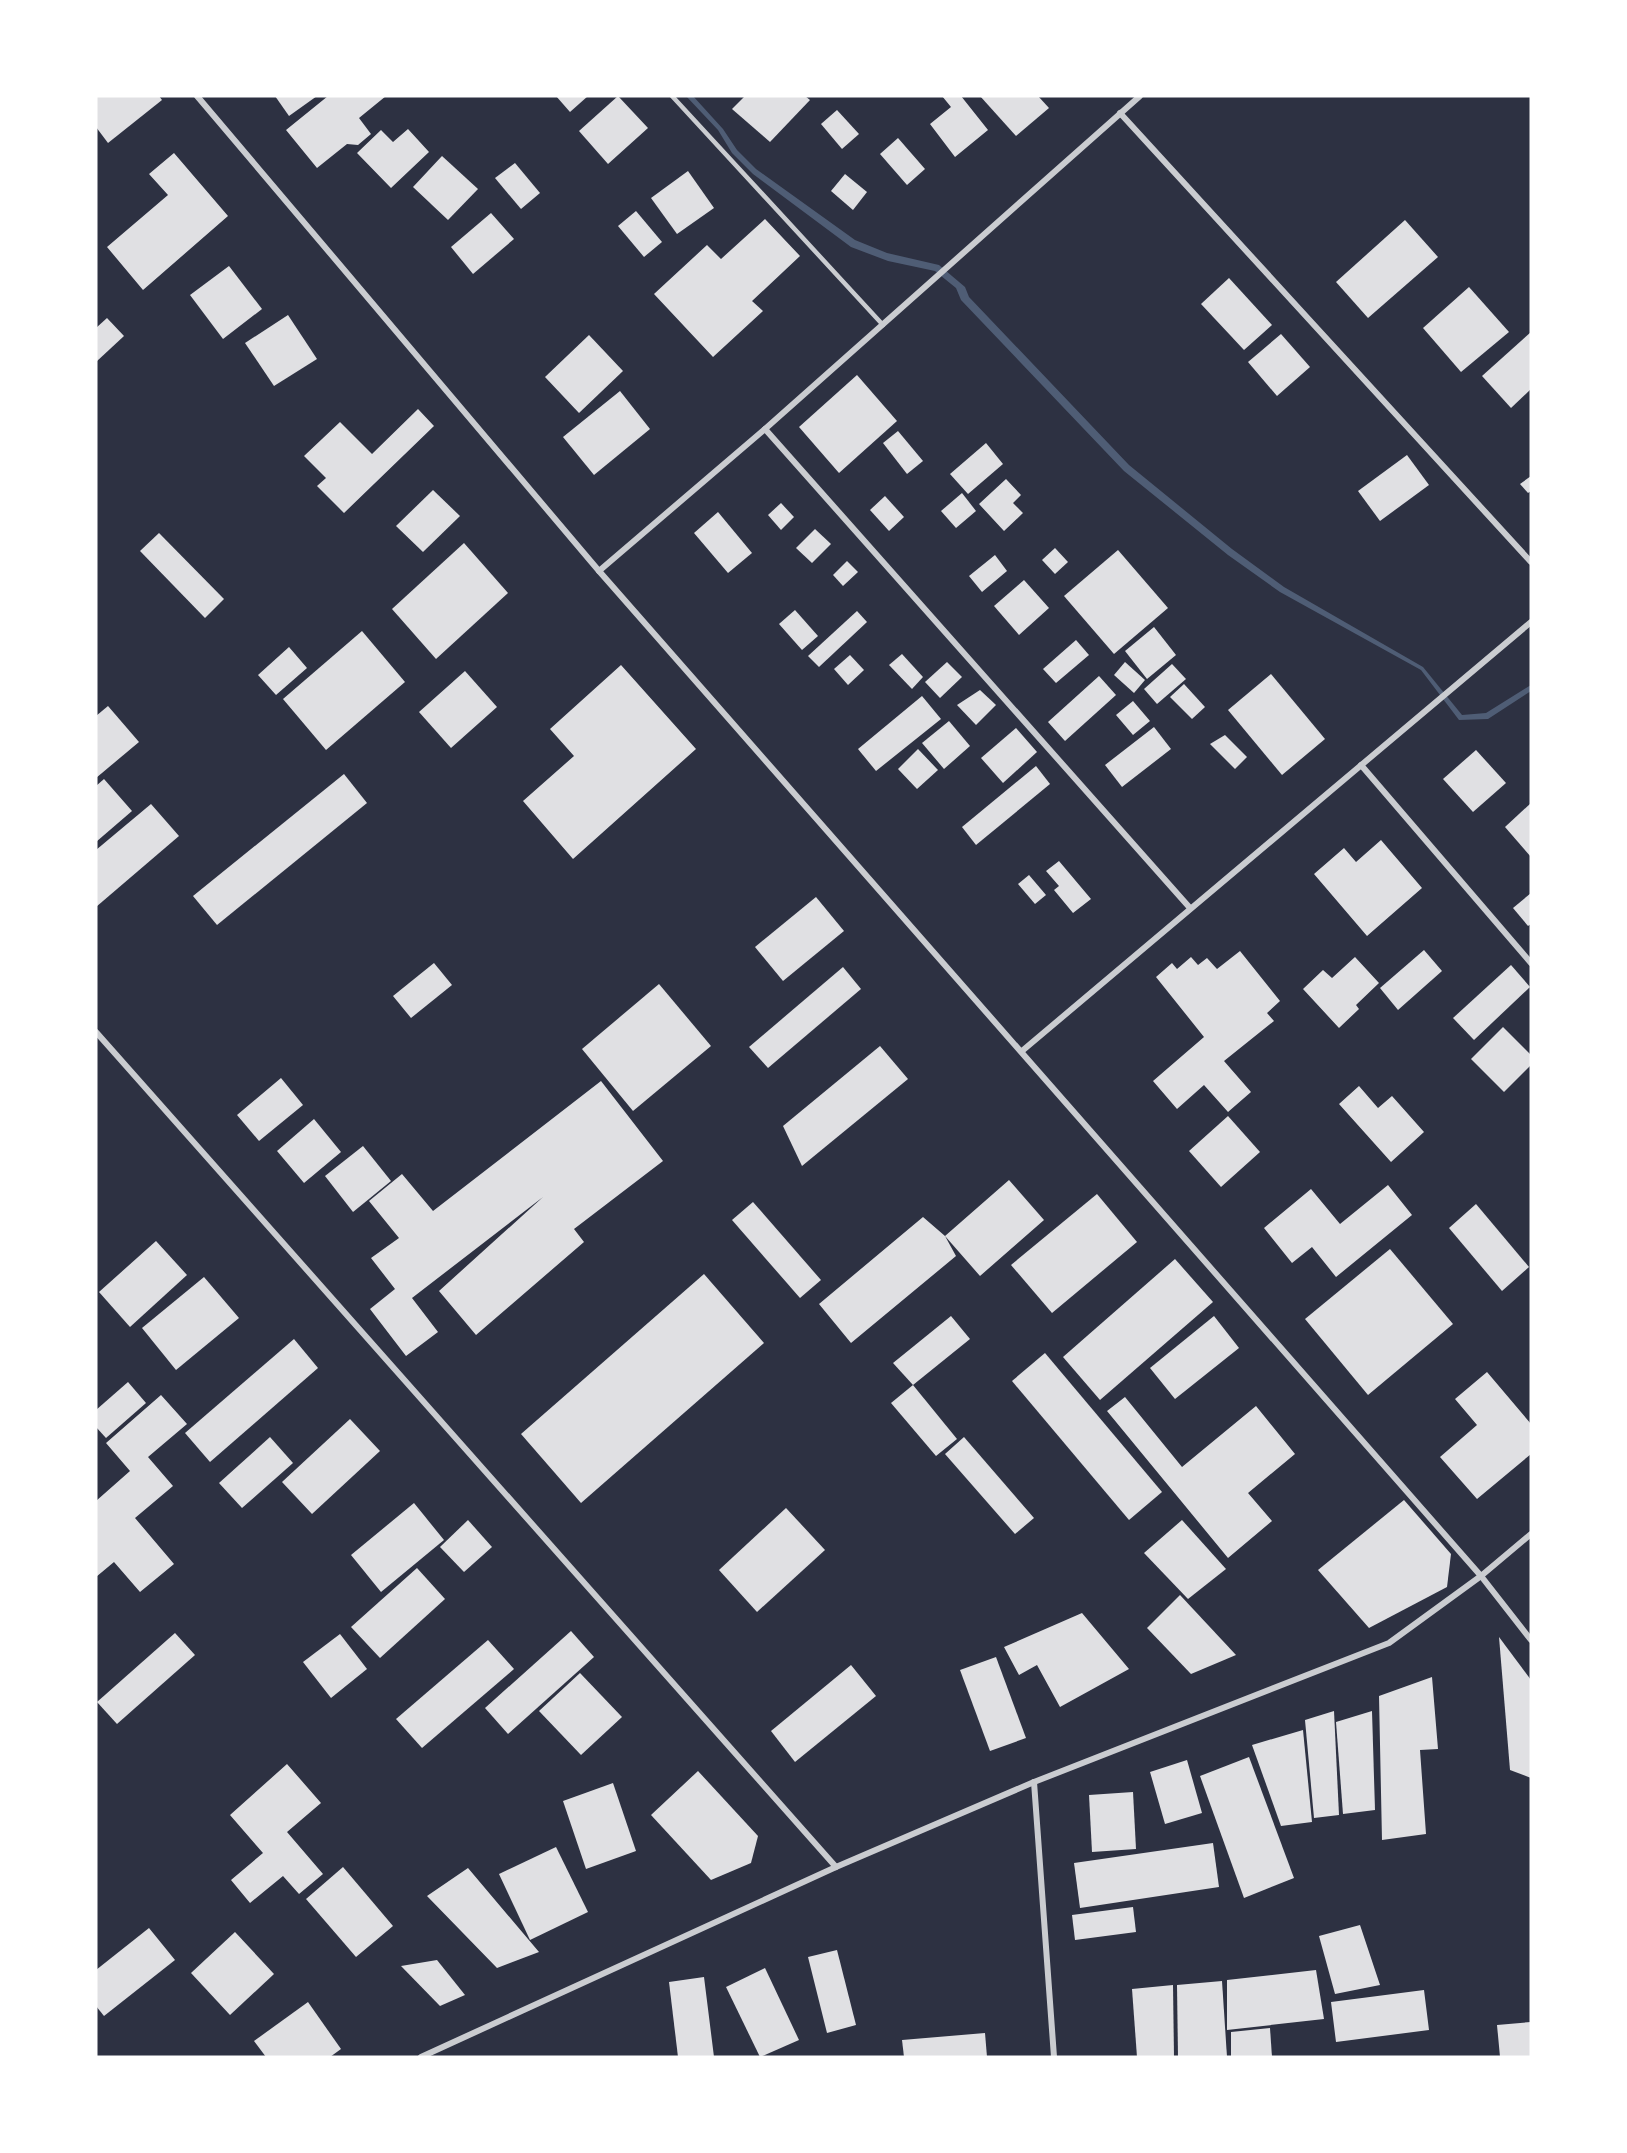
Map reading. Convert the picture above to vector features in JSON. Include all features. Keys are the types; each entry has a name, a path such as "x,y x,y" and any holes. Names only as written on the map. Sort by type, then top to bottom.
{"street":[{"path":"197,96 599,571 1481,1576 1531,1641"},
{"path":"599,571 765,429 1140,96"},
{"path":"1120,113 1531,562"},
{"path":"765,429 1190,908"},
{"path":"1022,1051 1531,622"},
{"path":"1361,765 1531,963"},
{"path":"96,1032 836,1867"},
{"path":"420,2057 836,1867 1034,1782 1389,1642 1481,1576 1531,1534"},
{"path":"1034,1782 1054,2057"}],"lane":[{"path":"672,96 883,325"}],"water":[{"path":"686,96 693,96 723,129 737,150 756,169 855,240 887,253 939,265 965,287 969,297 1129,465 1232,549 1284,587 1423,667 1462,715 1486,713 1531,685 1531,691 1488,719 1459,720 1421,670 1280,592 1228,555 1124,471 961,300 956,288 935,271 888,261 851,247 753,174 732,153 718,130"}],"building":[{"path":"96,96 159,96 162,100 108,143 96,127"},
{"path":"275,96 317,96 289,116"},
{"path":"328,96 386,96 359,118 371,134 358,145 347,144 317,168 286,130"},
{"path":"556,96 588,96 570,112"},
{"path":"618,96 648,128 608,164 579,131"},
{"path":"745,96 805,96 810,100 770,142 732,109"},
{"path":"942,96 961,96 988,130 955,157 930,124 951,107"},
{"path":"980,96 1038,96 1049,108 1016,136"},
{"path":"837,110 859,134 842,149 821,124"},
{"path":"408,129 429,152 391,188 357,153 381,130 393,142"},
{"path":"898,138 925,169 907,185 880,154"},
{"path":"174,153 228,216 143,290 107,247 168,195 149,174"},
{"path":"442,156 478,189 448,220 413,187"},
{"path":"515,163 540,193 521,209 495,178"},
{"path":"688,171 714,208 677,234 651,198"},
{"path":"845,174 867,192 853,210 831,191"},
{"path":"636,211 662,242 644,257 618,226"},
{"path":"491,213 514,239 473,274 451,247"},
{"path":"765,219 800,256 752,301 763,311 713,357 654,294 707,245 721,259"},
{"path":"1405,220 1438,257 1368,318 1336,282"},
{"path":"229,266 262,309 223,339 190,295"},
{"path":"1229,278 1272,325 1244,350 1201,304"},
{"path":"1469,287 1509,332 1461,372 1423,328"},
{"path":"288,315 317,359 274,386 245,343"},
{"path":"107,318 124,336 96,362 96,328"},
{"path":"1531,332 1531,389 1511,408 1482,376"},
{"path":"1281,334 1310,367 1277,396 1248,362"},
{"path":"589,335 623,371 579,413 545,377"},
{"path":"857,375 897,421 839,473 799,427"},
{"path":"620,391 650,429 594,475 563,437"},
{"path":"418,409 434,426 344,513 317,486 326,478 304,456 340,422 372,454"},
{"path":"898,431 923,461 907,474 883,443"},
{"path":"986,443 1003,464 968,494 950,474"},
{"path":"1407,455 1429,485 1380,521 1358,491"},
{"path":"1531,476 1531,491 1528,493 1520,484"},
{"path":"1006,479 1021,495 1013,503 1023,513 1004,531 979,504"},
{"path":"433,490 460,516 423,552 396,526"},
{"path":"962,493 976,511 956,528 941,511"},
{"path":"885,496 904,517 889,531 870,510"},
{"path":"781,503 794,517 781,530 768,515"},
{"path":"718,512 752,553 728,573 694,533"},
{"path":"815,529 831,544 812,563 796,548"},
{"path":"159,533 224,599 205,618 140,551"},
{"path":"464,543 508,593 436,659 392,609"},
{"path":"1055,548 1068,562 1055,574 1042,560"},
{"path":"1118,550 1168,608 1114,654 1064,596"},
{"path":"995,555 1007,571 982,592 969,576"},
{"path":"847,561 858,572 843,586 833,575"},
{"path":"1024,580 1049,608 1019,635 994,606"},
{"path":"795,610 818,636 802,650 779,624"},
{"path":"857,611 867,622 819,667 808,656"},
{"path":"1154,627 1176,655 1147,679 1125,651"},
{"path":"362,631 405,682 326,750 283,699"},
{"path":"1076,640 1089,655 1056,683 1043,669"},
{"path":"289,647 307,668 276,695 258,675"},
{"path":"902,654 923,677 912,689 889,665"},
{"path":"850,655 864,670 848,685 834,669"},
{"path":"947,662 962,677 940,698 925,682"},
{"path":"1125,662 1145,680 1134,693 1114,675"},
{"path":"1172,664 1186,679 1157,704 1144,689"},
{"path":"621,665 696,749 573,859 523,801 574,756 550,729"},
{"path":"465,671 497,707 451,748 419,712"},
{"path":"1271,674 1325,739 1282,775 1228,710"},
{"path":"1099,676 1116,695 1065,741 1048,722"},
{"path":"1184,684 1205,707 1192,719 1170,697"},
{"path":"980,690 996,705 976,725 957,705"},
{"path":"922,696 941,719 876,771 858,749"},
{"path":"1133,701 1150,721 1133,735 1116,715"},
{"path":"108,706 139,742 96,778 96,716"},
{"path":"949,721 970,746 944,769 922,743"},
{"path":"1154,727 1171,749 1122,787 1105,765"},
{"path":"1016,728 1037,752 1003,783 981,758"},
{"path":"1225,735 1247,757 1235,769 1210,744"},
{"path":"918,749 938,770 917,789 898,769"},
{"path":"1476,750 1506,783 1473,812 1443,779"},
{"path":"1036,766 1050,784 976,845 962,827"},
{"path":"344,774 367,803 217,925 193,896"},
{"path":"104,779 132,811 96,842 96,786"},
{"path":"1531,803 1531,857 1505,827"},
{"path":"151,804 179,836 96,907 96,850"},
{"path":"1381,840 1422,888 1367,936 1314,874 1344,848 1356,862"},
{"path":"1059,861 1091,899 1073,913 1054,890 1059,886 1046,871"},
{"path":"1029,875 1046,895 1035,904 1018,884"},
{"path":"1531,893 1531,924 1528,926 1513,908"},
{"path":"816,897 844,931 783,981 755,947"},
{"path":"1424,950 1442,971 1398,1010 1380,988"},
{"path":"1240,951 1280,1001 1267,1013 1274,1021 1224,1061 1251,1092 1228,1112 1204,1085 1177,1109 1153,1081 1204,1037 1156,977 1172,963 1177,969 1191,957 1198,965 1207,958 1217,969"},
{"path":"1355,957 1379,983 1356,1005 1359,1009 1339,1028 1303,989 1323,970 1332,978"},
{"path":"434,963 452,985 411,1018 393,996"},
{"path":"1511,965 1530,987 1474,1040 1453,1018"},
{"path":"843,967 861,989 768,1068 749,1047"},
{"path":"659,984 711,1046 633,1111 582,1049"},
{"path":"1503,1027 1531,1055 1531,1065 1504,1092 1471,1059"},
{"path":"880,1046 908,1079 802,1166 783,1126"},
{"path":"281,1078 303,1105 259,1141 237,1115"},
{"path":"601,1081 663,1161 574,1229 584,1242 476,1335 439,1291 543,1197 412,1298 438,1332 406,1356 370,1309 395,1289 371,1258 399,1238 369,1201 402,1174 433,1211"},
{"path":"1359,1086 1378,1108 1392,1096 1424,1132 1391,1162 1339,1104"},
{"path":"1228,1116 1260,1152 1221,1187 1189,1151"},
{"path":"314,1119 341,1152 304,1183 277,1151"},
{"path":"363,1146 391,1181 353,1212 325,1176"},
{"path":"1009,1180 1044,1220 980,1276 945,1236"},
{"path":"1388,1185 1412,1215 1336,1277 1312,1247 1292,1263 1264,1228 1311,1189 1340,1224"},
{"path":"1097,1194 1137,1242 1052,1313 1011,1265"},
{"path":"753,1202 821,1280 800,1298 732,1220"},
{"path":"1476,1204 1529,1267 1502,1291 1449,1228"},
{"path":"923,1217 945,1236 956,1256 851,1343 819,1304"},
{"path":"156,1241 187,1275 130,1327 99,1292"},
{"path":"1390,1249 1453,1324 1368,1395 1305,1319"},
{"path":"1175,1259 1213,1302 1100,1400 1063,1357"},
{"path":"704,1274 764,1343 581,1503 521,1434"},
{"path":"204,1277 239,1318 176,1370 142,1328"},
{"path":"951,1316 970,1339 913,1385 893,1363"},
{"path":"1214,1316 1239,1348 1175,1399 1150,1368"},
{"path":"294,1339 318,1368 210,1462 185,1433"},
{"path":"1045,1353 1162,1492 1129,1520 1012,1381"},
{"path":"1487,1372 1531,1424 1531,1454 1477,1499 1440,1457 1477,1425 1455,1399"},
{"path":"128,1382 146,1403 106,1438 96,1427 96,1410"},
{"path":"913,1385 957,1439 936,1456 891,1403"},
{"path":"161,1395 187,1424 148,1457 173,1486 135,1518 174,1564 140,1592 114,1562 96,1577 96,1501 130,1471 106,1443"},
{"path":"1125,1397 1182,1467 1256,1406 1295,1454 1248,1493 1272,1521 1228,1558 1107,1411"},
{"path":"350,1419 380,1451 312,1514 282,1482"},
{"path":"270,1437 293,1463 242,1508 219,1483"},
{"path":"964,1437 1034,1518 1015,1534 945,1454"},
{"path":"1404,1500 1451,1554 1447,1587 1369,1628 1318,1570"},
{"path":"414,1503 444,1540 381,1592 351,1555"},
{"path":"786,1508 825,1550 757,1612 719,1570"},
{"path":"468,1520 492,1547 464,1572 440,1547"},
{"path":"1182,1520 1226,1569 1188,1599 1144,1553"},
{"path":"417,1568 445,1599 380,1658 351,1627"},
{"path":"1180,1595 1236,1655 1191,1674 1147,1628"},
{"path":"1082,1613 1129,1669 1060,1707 1037,1665 1019,1675 1004,1647"},
{"path":"571,1631 594,1657 508,1734 485,1708"},
{"path":"175,1633 195,1655 117,1724 97,1702"},
{"path":"340,1634 367,1669 331,1698 303,1662"},
{"path":"1499,1637 1531,1680 1531,1778 1510,1770"},
{"path":"488,1640 514,1669 422,1748 396,1719"},
{"path":"996,1657 1026,1738 990,1751 960,1670"},
{"path":"851,1665 876,1696 795,1762 771,1731"},
{"path":"580,1673 622,1717 581,1755 539,1711"},
{"path":"1432,1677 1438,1749 1420,1750 1426,1834 1382,1840 1379,1696"},
{"path":"1334,1711 1339,1815 1314,1818 1305,1720"},
{"path":"1372,1711 1375,1810 1343,1814 1336,1722"},
{"path":"1303,1730 1312,1822 1281,1826 1252,1745"},
{"path":"1249,1757 1294,1878 1244,1898 1200,1776"},
{"path":"1187,1760 1202,1813 1165,1824 1150,1772"},
{"path":"287,1764 321,1803 287,1832 323,1874 299,1894 283,1876 250,1903 231,1880 263,1853 230,1815"},
{"path":"698,1771 758,1836 751,1863 711,1880 651,1815"},
{"path":"613,1783 636,1851 586,1869 563,1801"},
{"path":"1133,1792 1136,1849 1092,1852 1089,1795"},
{"path":"1213,1843 1219,1887 1080,1908 1074,1863"},
{"path":"556,1847 588,1912 530,1940 499,1874"},
{"path":"343,1867 393,1926 356,1957 306,1899"},
{"path":"468,1868 539,1952 497,1968 427,1896"},
{"path":"1133,1907 1136,1932 1075,1940 1072,1915"},
{"path":"1360,1925 1380,1985 1335,1994 1319,1936"},
{"path":"149,1928 175,1960 104,2016 96,2006 96,1970"},
{"path":"235,1932 274,1974 230,2015 191,1973"},
{"path":"837,1950 856,2025 827,2033 808,1957"},
{"path":"437,1960 465,1995 440,2006 401,1966"},
{"path":"765,1968 799,2040 760,2057 726,1987"},
{"path":"1316,1970 1324,2019 1227,2030 1227,1980"},
{"path":"704,1977 714,2057 678,2057 669,1982"},
{"path":"1222,1981 1227,2057 1178,2057 1177,1985"},
{"path":"1173,1985 1174,2057 1137,2057 1132,1989"},
{"path":"1424,1990 1429,2030 1336,2042 1331,2002"},
{"path":"308,2002 341,2049 330,2057 266,2057 254,2041"},
{"path":"1531,2022 1531,2057 1500,2057 1497,2025"},
{"path":"1270,2028 1272,2057 1231,2057 1231,2032"},
{"path":"985,2033 987,2057 904,2057 902,2040"}]}
